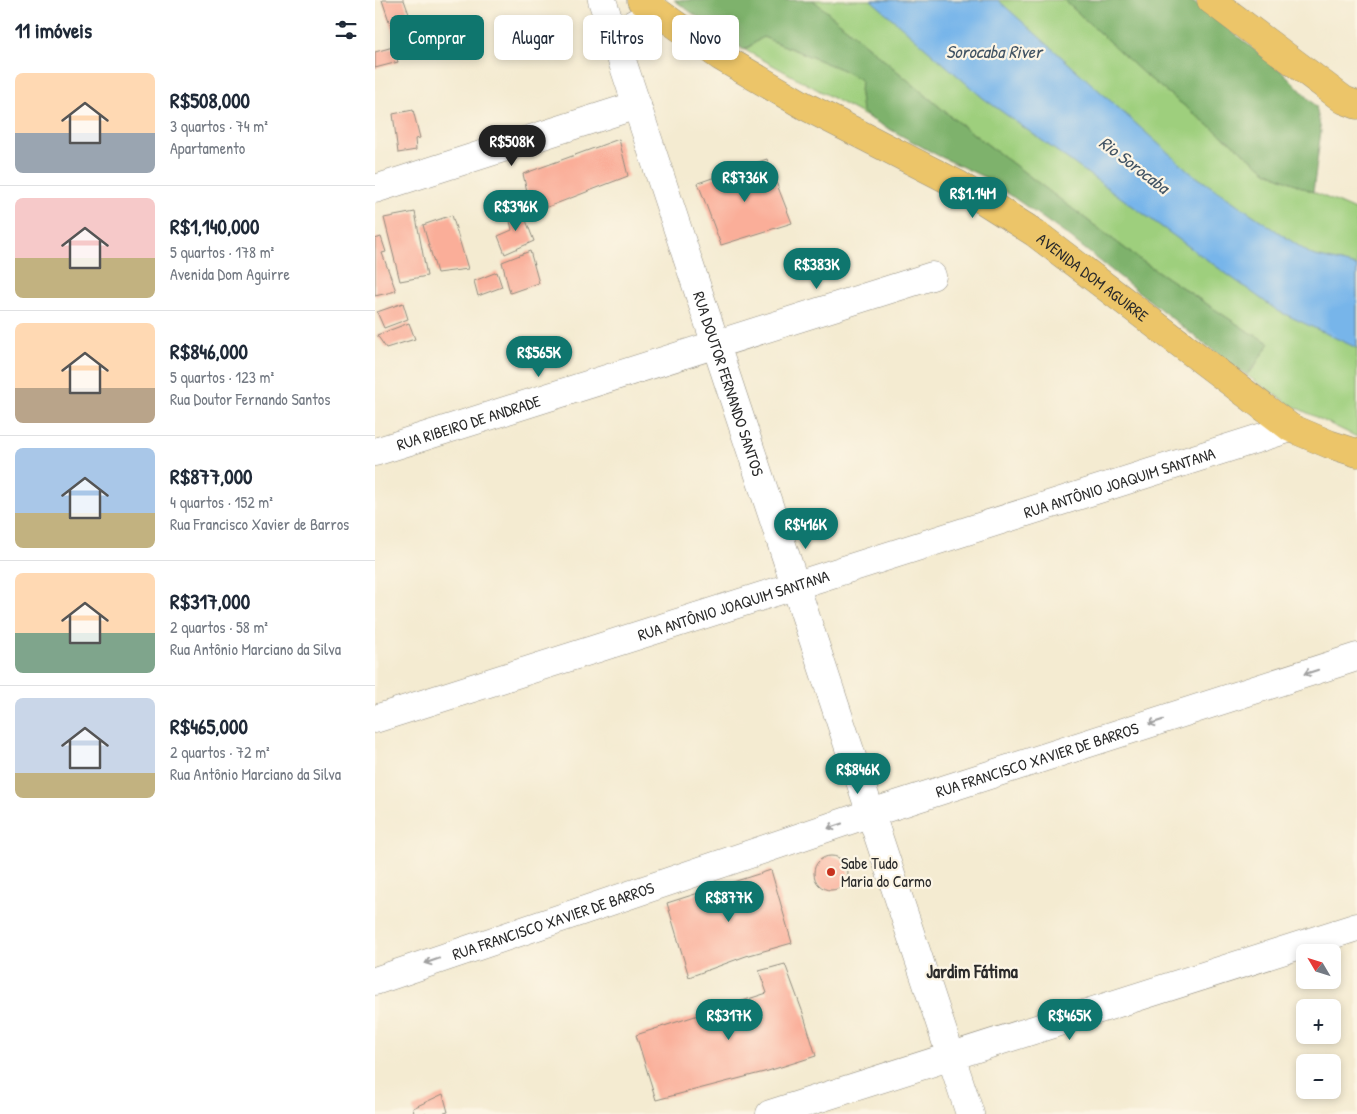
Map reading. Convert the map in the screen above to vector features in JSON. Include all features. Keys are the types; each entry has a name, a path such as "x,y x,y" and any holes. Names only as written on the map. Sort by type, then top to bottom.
{"main road":[{"path":"1211,0 1345,100 1357,105"},
{"name":"AVENIDA DOM AGUIRRE","path":"649,6 721,56 805,106 959,185 1035,233 1291,428 1329,444 1357,453"},
{"name":"AVENIDA DOM AGUIRRE","path":"1329,444 1357,461"}],"street":[{"name":"RUA DOUTOR FERNANDO SANTOS","path":"602,0 607,15"},
{"name":"RUA DOUTOR FERNANDO SANTOS","path":"622,60 970,1114"},
{"path":"375,188 637,105"},
{"name":"RUA RIBEIRO DE ANDRADE","path":"375,452 932,276"},
{"name":"RUA ANTÔNIO JOAQUIM SANTANA","path":"375,719 1291,428"},
{"name":"RUA FRANCISCO XAVIER DE BARROS","path":"375,981 871,813 1357,657"},
{"path":"770,1114 1357,927"}],"green space":[{"path":"674,0 813,0 955,120 1139,259 1249,332 1270,343 1246,375 1071,238 986,178 937,155 871,119 862,111 861,80 843,70 763,37 744,50 739,46 739,15 695,15"},
{"path":"813,0 1064,0 1148,77 1268,172 1357,211 1357,437 1289,404 1246,375 1254,368 1270,343 1249,332 1139,259 955,120"},
{"path":"1064,0 1187,0 1197,4 1284,73 1316,106 1321,131 1313,192 1268,172 1144,74"},
{"path":"763,37 843,70 861,80 862,110 871,119 745,50"}],"water":[{"name":"Sorocaba River","path":"871,0 998,0 1191,173 1312,255 1357,266 1357,348 1278,311 983,98"}],"building":[{"path":"382,0 404,0 409,15 390,15 390,24"},
{"path":"390,48 390,60 397,60 398,62 375,68 375,52"},
{"path":"413,110 420,138 415,139 416,150 398,153 393,114"},
{"path":"619,139 628,176 532,213 523,174"},
{"path":"767,159 792,223 721,245 698,183"},
{"path":"520,205 534,241 505,254 498,236 512,230 508,212"},
{"path":"415,212 427,276 400,281 384,218"},
{"path":"452,215 468,269 437,273 423,225"},
{"path":"381,237 386,252 382,253 396,291 375,296 375,239"},
{"path":"530,251 539,283 510,293 502,262"},
{"path":"497,272 502,287 478,296 474,281"},
{"path":"403,303 408,319 384,328 377,312"},
{"path":"409,323 415,339 386,348 377,335"},
{"name":"Sabe Tudo Maria do Carmo","path":"831,856 843,861 848,873 843,885 831,890 819,885 814,873 819,861"},
{"path":"771,870 792,943 746,956 689,977 667,903"},
{"path":"785,964 816,1056 768,1071 656,1100 636,1035 767,993 759,971"},
{"path":"443,1094 448,1112 441,1114 414,1114 413,1108"}],"place":[{"name":"Sabe Tudo Maria do Carmo","path":"831,872"}],"district":[{"name":"Jardim Fátima","path":"972,972"}],"water label":[{"name":"Rio Sorocaba","path":"1134,165"}]}
